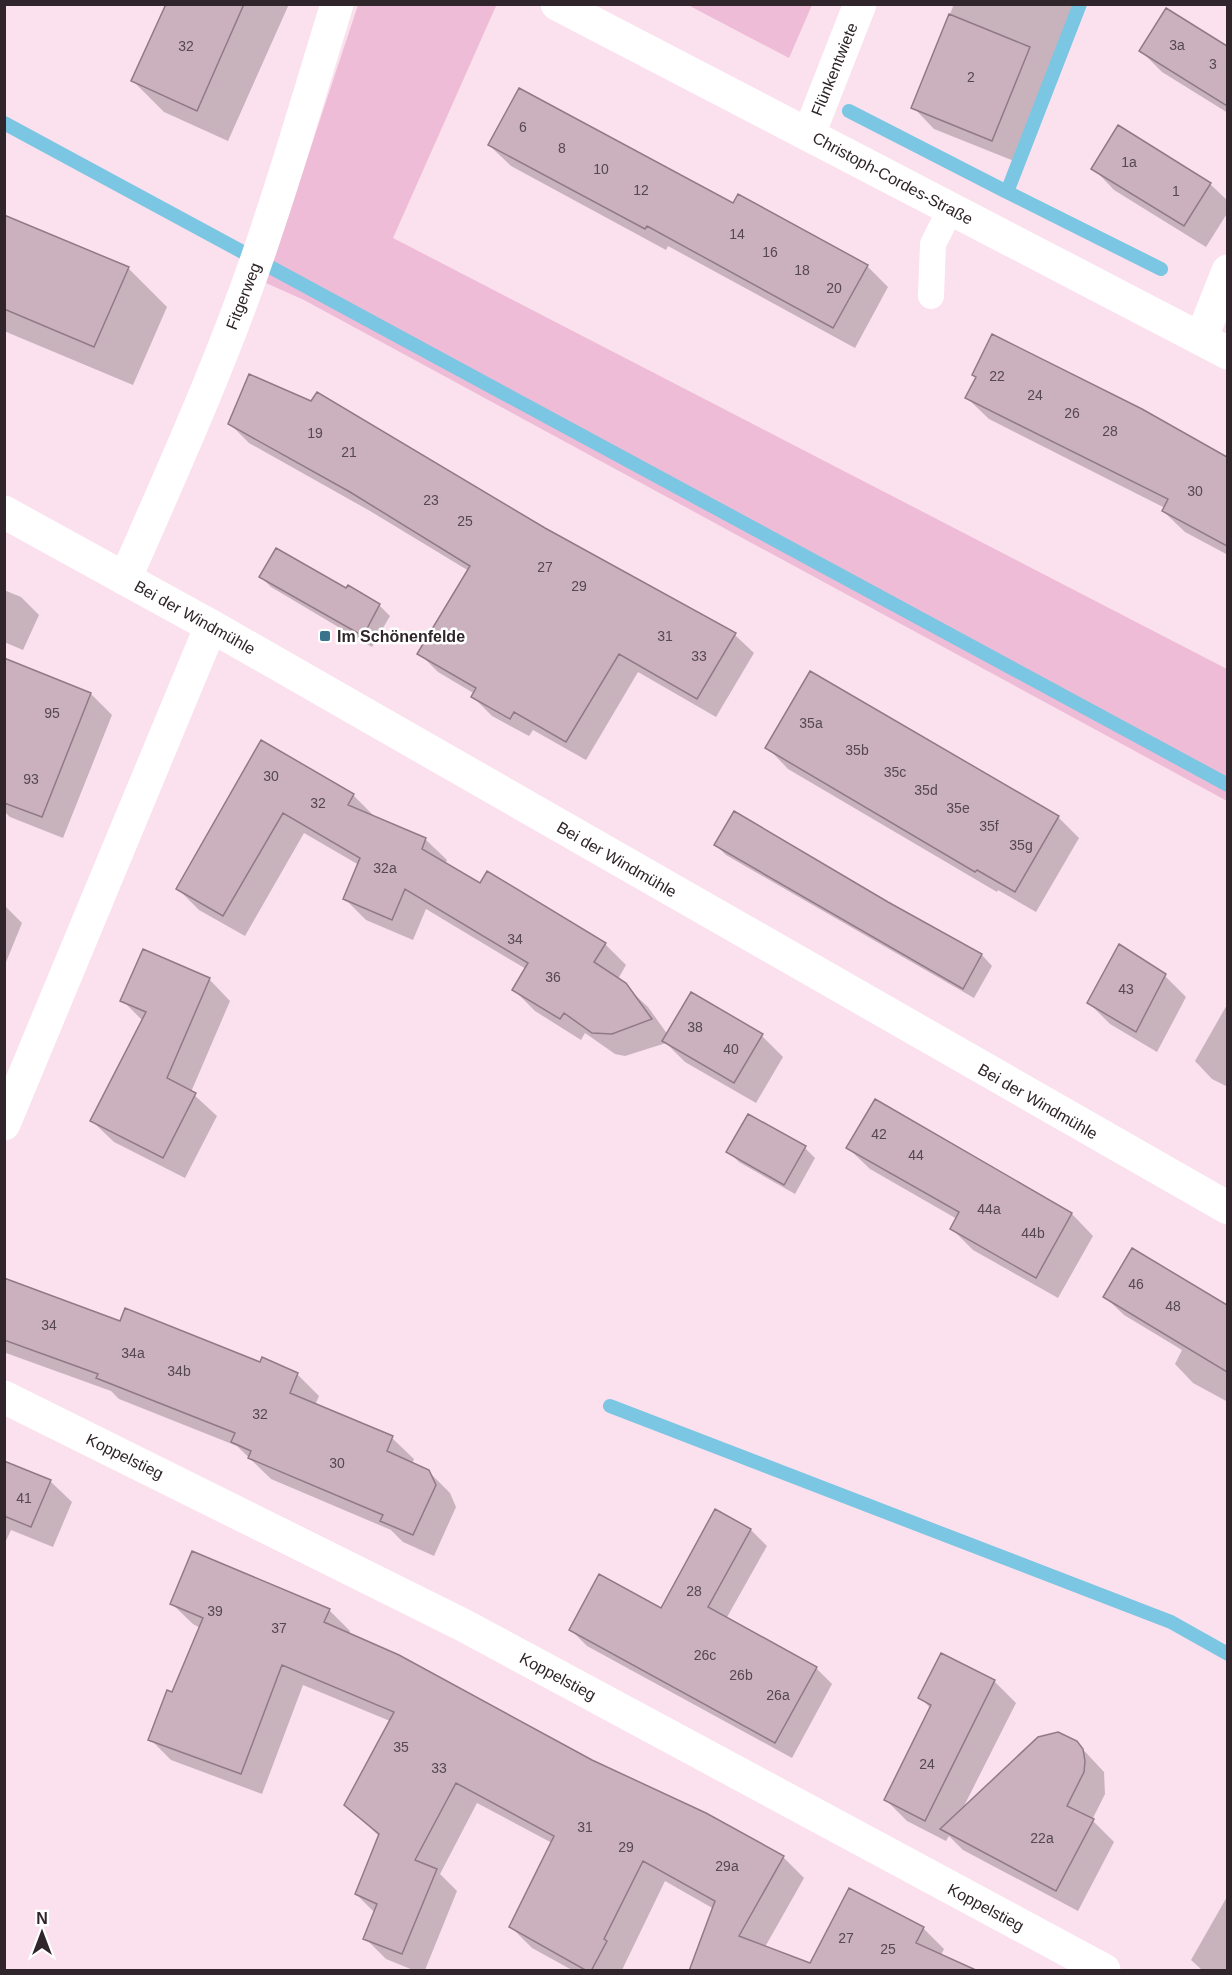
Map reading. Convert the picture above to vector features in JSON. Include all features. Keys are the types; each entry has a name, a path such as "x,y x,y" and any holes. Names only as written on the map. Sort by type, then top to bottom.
{"street":[{"name":"Fitgerweg","path":"125,579 180,454 242,300 268,226 337,4"},
{"name":"Christoph-Cordes-Straße","path":"557,4 1214,346"},
{"name":"Flünkentwiete","path":"809,134 860,4"},
{"path":"1214,346 1227,271"},
{"name":"Bei der Windmühle","path":"4,512 211,626 1227,1208"},
{"path":"4,1124 211,626"},
{"name":"Koppelstieg","path":"4,1397 463,1625 1104,1971"}],"lane":[{"path":"931,296 933,244 951,208"}],"shaded area":[{"path":"358,5 496,6 393,238 1227,669 1227,801 304,300 266,283"},
{"path":"688,5 812,5 789,58"}],"building":[{"path":"166,4 244,4 197,111 131,81"},
{"path":"1166,8 1227,46 1227,106 1139,51"},
{"path":"949,14 1030,47 992,141 911,108"},
{"path":"519,88 733,203 738,194 868,265 833,328 647,226 645,229 488,145"},
{"path":"1118,125 1211,183 1184,226 1091,169"},
{"path":"4,215 129,267 94,347 4,309"},
{"path":"992,334 1142,409 1227,457 1227,546 1162,511 1168,499 965,398 976,377 972,375"},
{"path":"249,374 311,401 317,392 545,528 736,633 697,699 619,654 566,742 514,712 510,719 471,697 476,688 417,654 470,566 350,492 228,424"},
{"path":"276,548 346,588 348,585 380,604 363,636 259,577"},
{"path":"4,658 91,693 42,817 4,803"},
{"path":"810,671 1059,816 1015,892 977,870 975,872 765,748"},
{"path":"261,740 354,794 348,805 426,838 422,849 480,883 487,871 606,943 594,962 626,983 652,1019 612,1034 592,1033 564,1013 560,1019 512,990 528,963 405,889 392,920 343,899 360,858 283,813 223,916 176,889"},
{"path":"734,811 888,902 982,954 963,989 714,845"},
{"path":"1119,944 1166,974 1136,1032 1087,1003"},
{"path":"143,949 210,978 167,1078 196,1093 163,1158 90,1121 146,1012 120,1001"},
{"path":"691,992 763,1034 734,1083 662,1041"},
{"path":"875,1099 1072,1213 1036,1278 950,1229 959,1212 846,1148"},
{"path":"748,1114 806,1146 784,1185 726,1152"},
{"path":"1132,1248 1227,1305 1227,1372 1103,1297"},
{"path":"4,1278 120,1321 125,1308 260,1362 262,1357 298,1373 290,1393 393,1436 387,1451 429,1470 436,1485 413,1535 380,1521 383,1515 248,1458 251,1451 231,1442 235,1433 96,1378 98,1374 4,1340"},
{"path":"4,1461 51,1480 31,1527 4,1516"},
{"path":"715,1509 751,1529 708,1607 817,1667 775,1743 569,1630 599,1574 661,1608"},
{"path":"192,1551 330,1609 324,1622 399,1655 592,1760 706,1813 784,1856 739,1936 810,1963 849,1888 924,1927 916,1943 978,1971 689,1971 715,1901 643,1861 604,1939 607,1941 591,1971 587,1971 509,1927 554,1836 456,1783 415,1860 437,1869 402,1954 363,1939 377,1904 355,1894 379,1834 344,1805 394,1712 282,1665 241,1774 148,1740 167,1690 172,1692 203,1618 170,1604"},
{"path":"941,1653 995,1680 925,1821 884,1800 931,1705 918,1698"},
{"path":"1058,1732 1077,1741 1083,1749 1085,1761 1084,1772 1067,1806 1094,1819 1056,1891 940,1829 1038,1737"}],"waterway":[{"path":"849,111 1007,192 1080,4"},
{"path":"4,123 1228,785"},
{"path":"1007,192 1161,269"},
{"path":"610,1406 1171,1622 1228,1654"}],"place":[{"name":"Im Schönenfelde","path":"325,636"}]}
